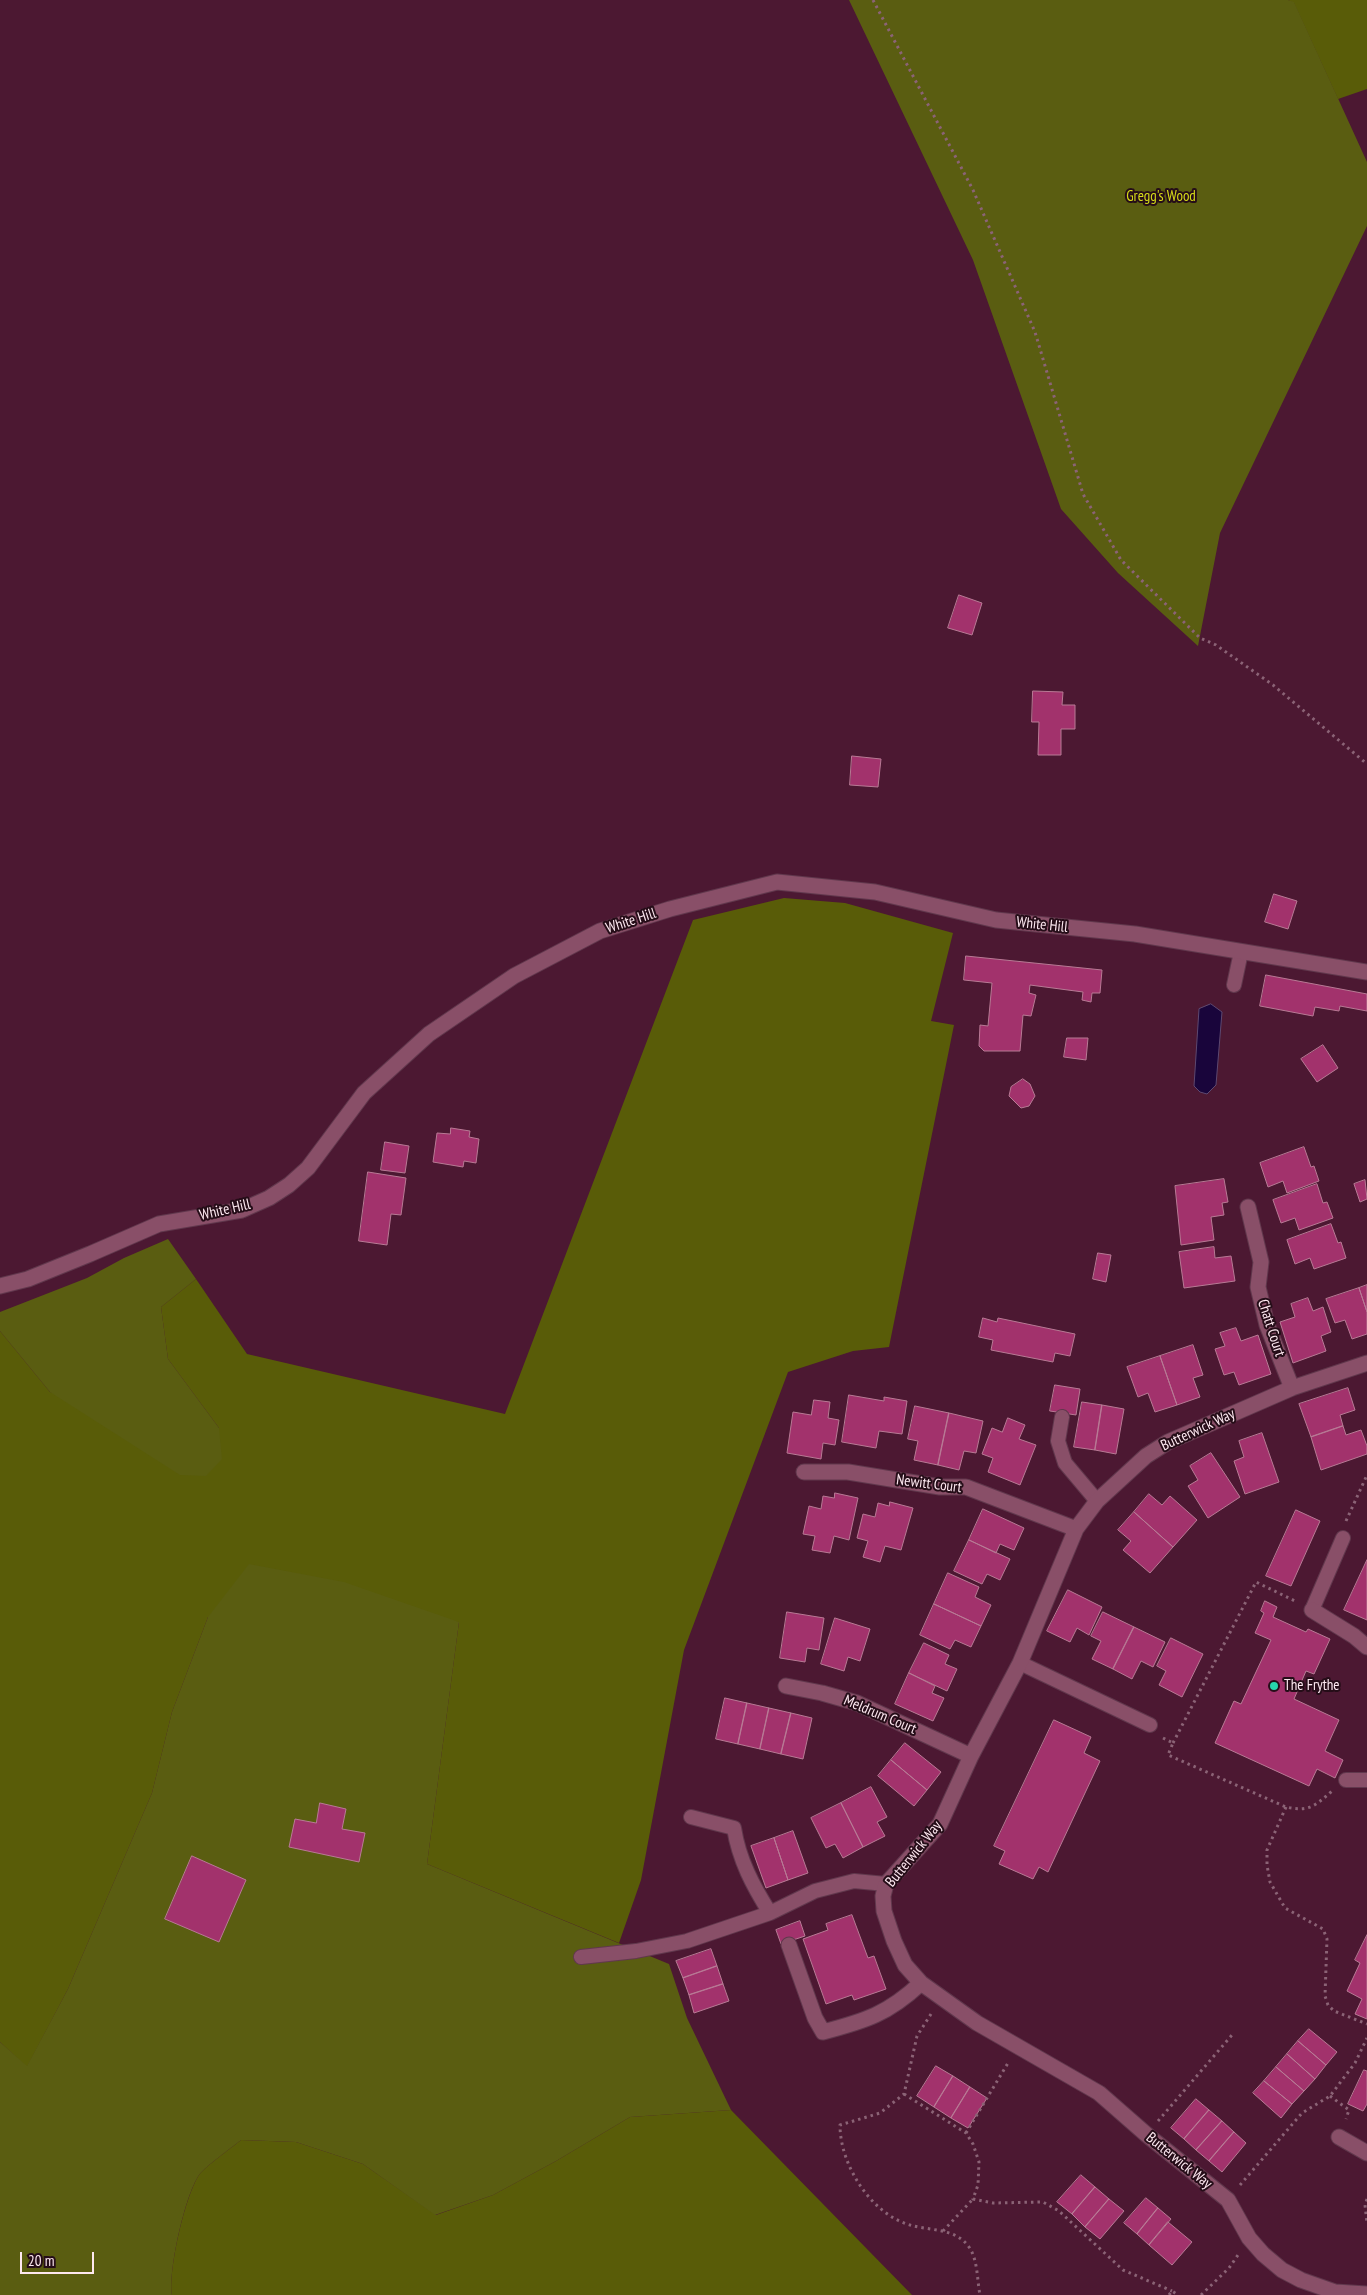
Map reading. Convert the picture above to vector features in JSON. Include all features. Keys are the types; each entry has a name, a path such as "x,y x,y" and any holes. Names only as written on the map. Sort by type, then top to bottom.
{"street":[{"name":"White Hill","path":"0,1286 28,1279 159,1224 242,1210 269,1198 289,1185 308,1168 364,1093 428,1034 514,976 600,931 670,909 777,882 875,892 996,920 1135,934 1367,972"},
{"name":"Chatt Court","path":"1248,1207 1261,1262 1258,1287 1267,1325 1292,1388"},
{"name":"Butterwick Way","path":"1366,1366 1292,1388 1168,1442 1146,1456 1097,1501 1076,1529 1020,1663 971,1756 940,1824 886,1884 883,1896 884,1911 894,1941 906,1965 921,1983 941,1998 1018,2047 1099,2093 1146,2135 1228,2200 1249,2238 1263,2254 1282,2270 1334,2294 1367,2294"},
{"name":"Newitt Court","path":"804,1472 848,1472 940,1487 966,1487 1076,1529"},
{"path":"1312,1610 1354,1636 1367,1647"},
{"name":"Meldrum Court","path":"786,1686 822,1693 857,1703 971,1756"},
{"path":"789,1945 823,2032 882,2013 901,2001 921,1983"},
{"path":"1339,2137 1367,2153"}],"lane":[{"path":"1234,986 1241,952"},
{"path":"1062,1417 1058,1440 1065,1463 1097,1501"},
{"path":"1312,1610 1343,1538"},
{"path":"1020,1663 1150,1725"},
{"path":"1346,1780 1367,1780"},
{"path":"691,1817 734,1828 737,1848 747,1873 770,1913"},
{"path":"581,1957 636,1951 687,1941 770,1913 815,1891 854,1881 886,1884"}],"path":[{"path":"873,0 980,208 1035,332 1083,494 1120,560 1200,638 1216,645 1273,686 1367,764"},
{"path":"1343,1538 1342,1530 1367,1475"},
{"path":"1312,1610 1256,1582 1168,1755 1286,1807 1300,1810 1314,1807 1346,1780"},
{"path":"1150,1725 1153,1734 1173,1743"},
{"path":"1286,1807 1267,1850 1270,1882 1285,1908 1323,1929 1327,1939 1325,1996 1328,2005 1334,2011 1367,2024"},
{"path":"941,1998 917,2036 904,2094 880,2113 840,2125 840,2138 854,2175 864,2190 882,2210 893,2219 959,2236 969,2247 974,2258 980,2295"},
{"path":"1146,2135 1232,2035"},
{"path":"1228,2200 1302,2113 1330,2096 1355,2063 1367,2038"},
{"path":"966,2133 1018,2047"},
{"path":"904,2094 966,2133 973,2144 978,2162 978,2185 973,2199 943,2231"},
{"path":"1330,2096 1350,2110 1339,2137"},
{"path":"973,2199 993,2203 1043,2202 1059,2211 1123,2270 1172,2290 1178,2295"},
{"path":"1367,2199 1365,2205 1367,2223"},
{"path":"1201,2295 1229,2268 1249,2238"},
{"path":"1169,2295 1172,2290"}],"shaded area":[{"path":"1288,0 1367,0 1367,89 1338,99 1294,3"},
{"path":"784,898 845,903 953,933 931,1021 954,1025 889,1347 853,1351 788,1372 684,1650 641,1880 619,1943 427,1864 459,1622 208,1617 172,1712 152,1793 68,1989 27,2067 0,2042 0,1331 50,1392 219,1428 168,1359 161,1307 196,1279 247,1354 505,1414 693,920"},
{"path":"1211,1004 1222,1012 1216,1085 1207,1094 1200,1092 1194,1086 1199,1009"},
{"path":"731,2110 912,2295 172,2295 171,2284 175,2252 183,2216 194,2185 203,2171 241,2140 296,2142 363,2164 436,2215 493,2195 556,2161 630,2117"}],"green space":[{"name":"Gregg's Wood","path":"849,0 1288,0 1294,2 1367,162 1367,226 1220,533 1198,646 1118,573 1061,509 973,260"},
{"path":"168,1239 196,1279 161,1307 168,1359 219,1428 222,1459 206,1476 180,1475 50,1392 0,1331 0,1312 87,1278 124,1258"},
{"path":"249,1564 344,1582 459,1622 427,1864 669,1964 687,2018 731,2110 630,2117 556,2161 493,2195 435,2215 363,2164 296,2142 241,2140 203,2171 194,2185 183,2215 175,2252 171,2284 172,2295 0,2295 0,2042 27,2066 68,1989 152,1793 172,1712 208,1617"}],"building":[{"path":"959,595 982,603 972,635 948,628"},
{"path":"1033,691 1063,692 1062,705 1075,705 1075,729 1061,729 1061,755 1038,755 1039,722 1032,722"},
{"path":"852,756 881,759 878,787 850,785"},
{"path":"1274,894 1297,901 1288,929 1265,922"},
{"path":"966,956 1102,970 1100,993 1092,993 1091,1002 1082,1000 1083,992 1030,985 1029,993 1036,995 1031,1016 1023,1015 1020,1051 984,1051 979,1046 980,1025 988,1026 992,983 964,980"},
{"path":"1266,975 1367,994 1367,1011 1340,1006 1339,1011 1315,1007 1313,1016 1260,1006"},
{"path":"1067,1038 1088,1038 1086,1060 1064,1057"},
{"path":"1323,1045 1338,1068 1317,1082 1301,1059"},
{"path":"1023,1079 1030,1084 1035,1096 1029,1106 1021,1108 1009,1096 1011,1087"},
{"path":"451,1128 470,1131 469,1137 479,1139 476,1163 464,1161 463,1167 433,1162 437,1133 450,1134"},
{"path":"385,1142 409,1146 405,1173 381,1170"},
{"path":"1304,1147 1311,1167 1314,1166 1319,1181 1287,1193 1283,1181 1268,1187 1260,1163"},
{"path":"368,1172 406,1178 401,1215 391,1214 387,1245 359,1241"},
{"path":"1224,1179 1228,1202 1222,1203 1224,1215 1211,1217 1214,1240 1181,1245 1175,1186"},
{"path":"1365,1180 1367,1199 1360,1202 1354,1184"},
{"path":"1317,1184 1323,1203 1327,1202 1333,1218 1299,1230 1295,1218 1281,1223 1273,1200"},
{"path":"1331,1224 1338,1243 1341,1242 1346,1258 1314,1269 1310,1258 1295,1264 1287,1240"},
{"path":"1214,1247 1215,1258 1231,1256 1235,1281 1184,1288 1179,1252"},
{"path":"1098,1253 1111,1255 1106,1282 1093,1279"},
{"path":"1367,1285 1367,1312 1359,1288"},
{"path":"1359,1288 1367,1312 1367,1334 1352,1339 1345,1320 1335,1323 1326,1299"},
{"path":"1308,1298 1313,1311 1323,1307 1331,1332 1321,1336 1326,1351 1293,1363 1280,1322 1295,1317 1291,1304"},
{"path":"983,1318 997,1322 998,1318 1075,1334 1070,1356 1055,1353 1053,1362 991,1350 993,1340 979,1337"},
{"path":"1236,1328 1241,1341 1258,1335 1271,1374 1239,1385 1234,1372 1224,1375 1215,1349 1225,1346 1220,1333"},
{"path":"1193,1345 1203,1375 1193,1378 1200,1397 1177,1405 1160,1356"},
{"path":"1160,1356 1177,1405 1155,1412 1148,1393 1138,1397 1127,1367"},
{"path":"1055,1385 1080,1389 1076,1415 1050,1411"},
{"path":"1348,1388 1355,1410 1340,1415 1343,1426 1311,1437 1299,1404"},
{"path":"849,1395 884,1401 884,1397 907,1401 902,1434 879,1431 876,1448 842,1442"},
{"path":"814,1400 830,1402 828,1418 839,1420 835,1445 823,1443 821,1459 787,1453 793,1412 811,1415"},
{"path":"1082,1402 1102,1405 1095,1450 1074,1447"},
{"path":"1102,1405 1124,1409 1116,1454 1095,1450"},
{"path":"915,1406 949,1413 938,1465 914,1460 918,1441 908,1439"},
{"path":"949,1413 983,1421 976,1453 964,1451 959,1470 938,1465"},
{"path":"1008,1418 1025,1425 1019,1439 1036,1445 1020,1485 988,1472 993,1458 982,1454 992,1428 1002,1432"},
{"path":"1343,1426 1346,1435 1361,1430 1367,1446 1367,1454 1321,1470 1311,1437"},
{"path":"1262,1433 1279,1482 1245,1494 1234,1461 1244,1457 1239,1441"},
{"path":"1211,1453 1240,1497 1208,1518 1188,1486 1198,1480 1190,1466"},
{"path":"835,1493 858,1498 849,1540 834,1536 830,1553 812,1550 815,1536 803,1534 809,1506 821,1509 823,1496 834,1498"},
{"path":"1149,1494 1162,1505 1170,1496 1197,1520 1173,1547 1134,1512"},
{"path":"890,1502 913,1508 901,1550 885,1546 880,1562 863,1557 868,1541 857,1538 863,1514 875,1517 878,1503 889,1506"},
{"path":"983,1509 1024,1528 1014,1550 1000,1544 996,1553 969,1540"},
{"path":"1296,1510 1320,1521 1291,1586 1266,1576"},
{"path":"1134,1512 1173,1547 1150,1573 1123,1550 1131,1541 1118,1530"},
{"path":"969,1540 1010,1559 1000,1580 987,1574 982,1584 954,1571"},
{"path":"1367,1560 1367,1620 1344,1610"},
{"path":"948,1573 979,1587 975,1597 991,1605 981,1626 934,1604"},
{"path":"1068,1590 1102,1607 1089,1635 1077,1628 1070,1642 1047,1631"},
{"name":"The Frythe","path":"1265,1601 1277,1607 1273,1617 1306,1632 1308,1629 1330,1639 1314,1674 1306,1671 1294,1699 1339,1720 1325,1751 1343,1760 1335,1778 1317,1769 1309,1786 1215,1743 1234,1701 1241,1704 1271,1640 1255,1633 1264,1613 1261,1611"},
{"path":"934,1604 981,1626 971,1647 955,1640 950,1649 920,1635"},
{"path":"787,1612 824,1618 819,1650 807,1648 805,1662 780,1658"},
{"path":"1103,1612 1134,1627 1113,1669 1092,1659 1101,1641 1091,1636"},
{"path":"835,1618 870,1629 860,1661 848,1657 844,1671 821,1664"},
{"path":"1134,1627 1165,1642 1153,1667 1141,1661 1132,1679 1113,1669"},
{"path":"1171,1638 1203,1654 1182,1697 1159,1685 1166,1671 1157,1666"},
{"path":"924,1643 949,1655 945,1664 957,1669 947,1691 909,1673"},
{"path":"909,1673 935,1686 932,1693 944,1698 933,1721 895,1704"},
{"path":"725,1698 747,1703 738,1744 716,1739"},
{"path":"747,1703 769,1708 760,1749 738,1744"},
{"path":"769,1708 791,1713 781,1754 760,1749"},
{"path":"791,1713 812,1718 803,1759 781,1754"},
{"path":"1054,1720 1091,1737 1084,1753 1100,1761 1048,1872 1039,1867 1033,1879 999,1864 1005,1851 994,1846"},
{"path":"905,1743 941,1772 927,1790 891,1760"},
{"path":"891,1760 927,1790 914,1806 878,1776"},
{"path":"871,1787 887,1817 877,1822 885,1836 863,1847 841,1803"},
{"path":"320,1803 346,1809 342,1829 365,1833 359,1862 289,1847 295,1819 316,1823"},
{"path":"841,1803 863,1847 843,1858 835,1844 826,1848 811,1818"},
{"path":"793,1831 808,1873 788,1880 774,1838"},
{"path":"774,1838 788,1880 766,1888 751,1846"},
{"path":"192,1856 246,1880 219,1942 165,1919"},
{"path":"852,1915 868,1958 874,1956 886,1989 854,2000 852,1995 826,2004 803,1939 828,1930 826,1924"},
{"path":"800,1921 805,1936 781,1944 776,1930"},
{"path":"1367,1935 1367,2019 1355,2014 1362,1999 1347,1991 1360,1963 1355,1960"},
{"path":"711,1949 717,1966 683,1978 676,1961"},
{"path":"717,1966 723,1984 689,1995 683,1978"},
{"path":"723,1984 729,2001 694,2013 689,1995"},
{"path":"1309,2029 1337,2052 1326,2065 1298,2041"},
{"path":"1298,2041 1326,2065 1315,2079 1287,2054"},
{"path":"1287,2054 1315,2079 1304,2091 1276,2067"},
{"path":"936,2066 953,2076 934,2107 917,2096"},
{"path":"1276,2067 1304,2091 1292,2104 1264,2081"},
{"path":"1364,2070 1367,2071 1367,2104 1363,2111 1348,2104"},
{"path":"953,2076 970,2087 951,2118 934,2107"},
{"path":"1264,2081 1292,2104 1281,2118 1253,2093"},
{"path":"970,2087 987,2098 968,2128 951,2118"},
{"path":"1196,2099 1209,2110 1184,2139 1171,2128"},
{"path":"1209,2110 1222,2121 1196,2150 1184,2139"},
{"path":"1222,2121 1234,2132 1209,2161 1196,2150"},
{"path":"1234,2132 1246,2143 1222,2172 1209,2161"},
{"path":"1081,2175 1095,2187 1072,2214 1057,2202"},
{"path":"1095,2187 1109,2199 1085,2227 1072,2214"},
{"path":"1146,2198 1158,2208 1137,2234 1124,2223"},
{"path":"1109,2199 1124,2211 1100,2239 1085,2227"},
{"path":"1158,2208 1171,2219 1149,2245 1137,2234"},
{"path":"1168,2222 1192,2242 1172,2265 1149,2245"}],"place":[{"name":"The Frythe","path":"1274,1686"}]}
